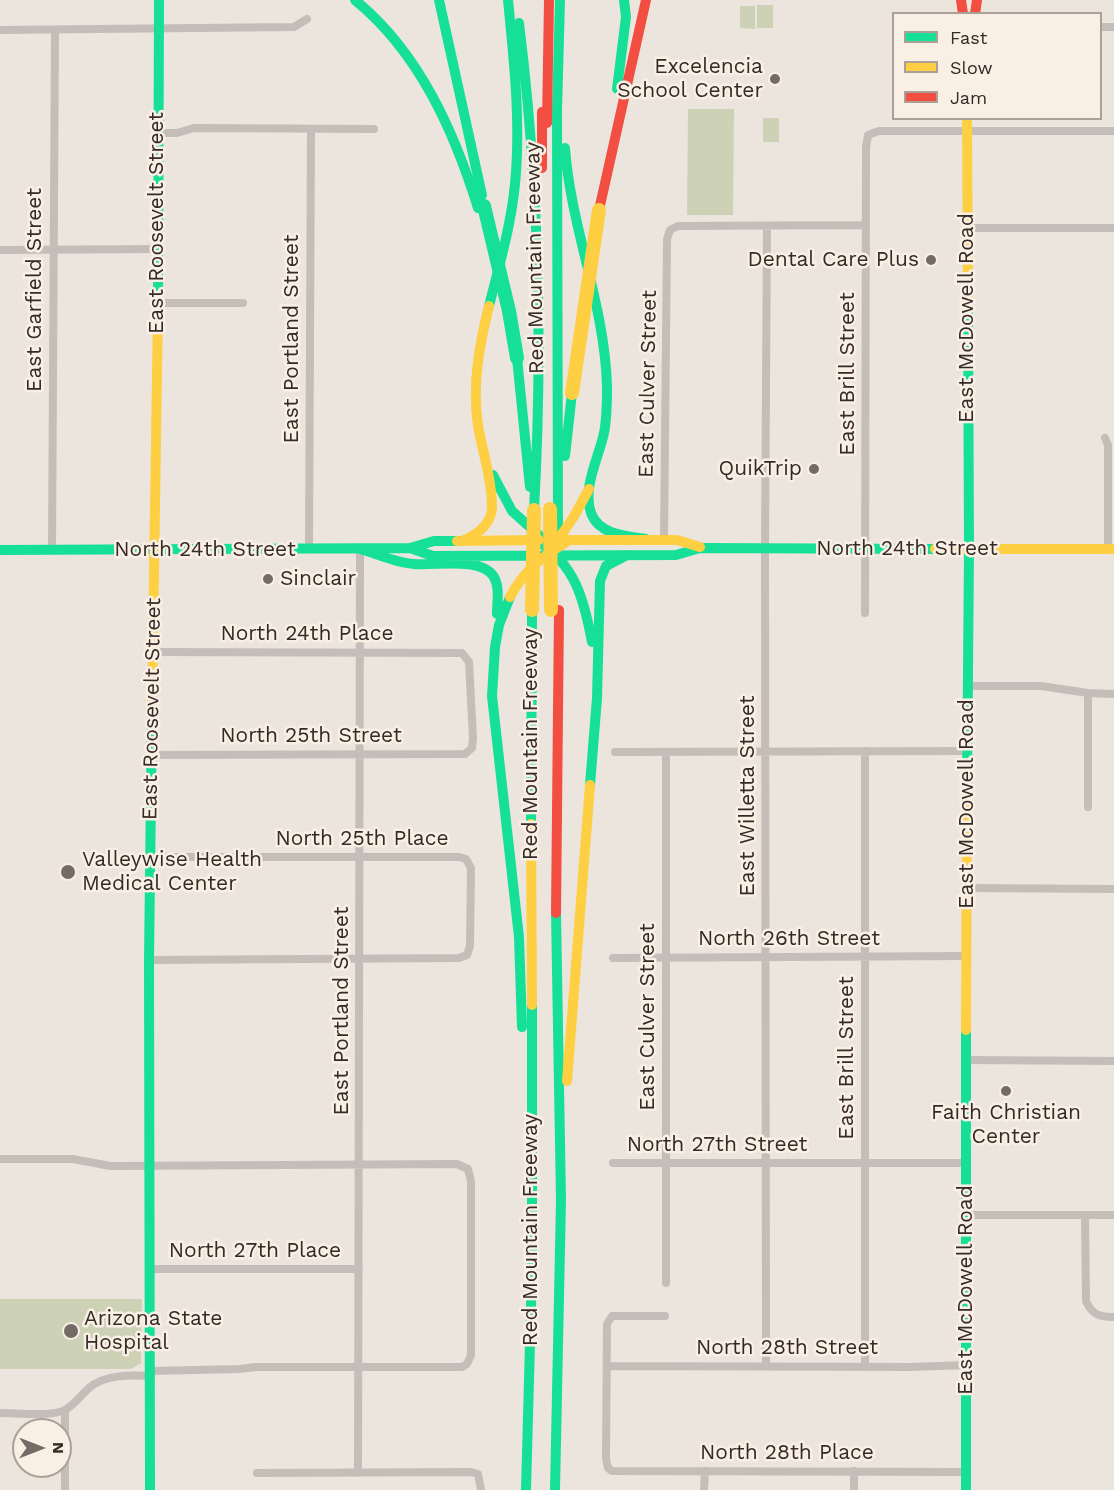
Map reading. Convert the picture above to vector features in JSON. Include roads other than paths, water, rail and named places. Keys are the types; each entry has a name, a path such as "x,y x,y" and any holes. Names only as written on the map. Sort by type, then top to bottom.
{"main road":[{"name":"East Roosevelt Street","path":"150,1490 150,857 158,303 159,0"},
{"path":"355,0 389,30 413,60 437,106 481,207"},
{"path":"439,0 481,207 517,358 527,467 534,510"},
{"path":"464,540 474,536 485,527 493,509 476,412 476,374 509,229 515,187 516,101 508,0"},
{"name":"Red Mountain Freeway","path":"514,0 519,22 530,111 535,188 538,317 538,437 532,610 531,1182 526,1490"},
{"path":"538,317 543,189 543,0"},
{"path":"549,0 547,111 557,508 555,610"},
{"name":"Red Mountain Freeway","path":"555,1490 561,1200 556,930 557,710 553,546 557,508 560,0"},
{"path":"557,508 607,145 621,66 626,17 624,0"},
{"path":"598,210 646,0"},
{"path":"558,64 564,111 569,191 605,353 606,411 602,445 591,484 589,505 596,523 613,534 645,540"},
{"name":"East McDowell Road","path":"966,1490 965,1163 969,549 967,124"},
{"path":"482,445 495,481 506,502 526,526 553,546 579,589 588,616 597,668"},
{"path":"494,660 502,615 512,589 531,565 553,546 591,484"},
{"name":"North 24th Street","path":"0,550 410,548 434,541 464,540 553,546 627,555 676,555 700,548 1111,549"},
{"name":"North 24th Street","path":"410,548 433,556 553,546 677,540 700,548"},
{"path":"360,549 411,564 475,564 484,568 495,579 499,593 492,696 512,864 521,971 525,1165 531,1182"},
{"path":"561,1200 567,1130 568,1068 596,718 600,581 606,566 627,555"}],"street":[{"path":"0,30 294,27 307,19"},
{"name":"East Garfield Street","path":"52,550 56,30"},
{"path":"967,124 1114,131"},
{"name":"East Brill Street","path":"866,613 866,147 868,135 879,131 967,124"},
{"path":"158,133 177,133 194,129 374,129"},
{"name":"East Portland Street","path":"309,549 311,129"},
{"path":"767,226 866,225"},
{"name":"East Culver Street","path":"664,540 667,239 670,230 678,226 767,226"},
{"name":"East Willetta Street","path":"766,1366 767,226"},
{"path":"967,228 1114,228"},
{"path":"0,250 158,249"},
{"path":"158,303 243,303"},
{"path":"1105,438 1108,445 1111,549"},
{"name":"East Portland Street","path":"358,1473 360,549"},
{"name":"North 24th Place","path":"152,652 462,653 469,662 473,738 469,752"},
{"path":"967,686 1041,686 1088,693 1114,694"},
{"path":"1088,693 1088,807"},
{"name":"East Brill Street","path":"865,751 866,1365"},
{"path":"615,752 967,751"},
{"name":"North 25th Street","path":"151,755 465,754 469,752"},
{"name":"East Culver Street","path":"666,752 666,1282"},
{"name":"North 25th Place","path":"150,857 360,856 459,857 466,859 471,868 470,946 466,955 459,958 360,959"},
{"path":"966,888 1114,889"},
{"name":"North 26th Street","path":"613,958 966,956"},
{"path":"150,960 360,959"},
{"path":"966,1060 1114,1061"},
{"path":"0,1159 64,1159 110,1166 457,1164 468,1169 471,1181 471,1355 467,1364 462,1368 256,1366 121,1376 91,1387 65,1410 57,1413 0,1413"},
{"name":"North 27th Street","path":"613,1163 965,1163"},
{"path":"965,1215 1114,1215"},
{"path":"1085,1215 1086,1298 1090,1309 1095,1314 1101,1317 1114,1317"},
{"name":"North 27th Place","path":"151,1269 359,1269"},
{"path":"607,1365 607,1324 612,1316 665,1316"},
{"name":"North 28th Street","path":"607,1365 910,1367 967,1365"},
{"name":"North 28th Place","path":"607,1365 606,1459 608,1468 617,1472 966,1472"},
{"path":"65,1410 65,1490"},
{"path":"705,1471 705,1490"},
{"path":"854,1471 854,1490"},
{"path":"257,1473 471,1472 478,1474 481,1490"}],"place":[{"name":"Excelencia School Center","path":"775,79"},
{"name":"Dental Care Plus","path":"931,260"},
{"name":"QuikTrip","path":"814,469"},
{"name":"Sinclair","path":"268,579"},
{"name":"Valleywise Health Medical Center","path":"68,872"},
{"name":"Faith Christian Center","path":"1006,1091"},
{"name":"Arizona State Hospital","path":"71,1331"}]}
